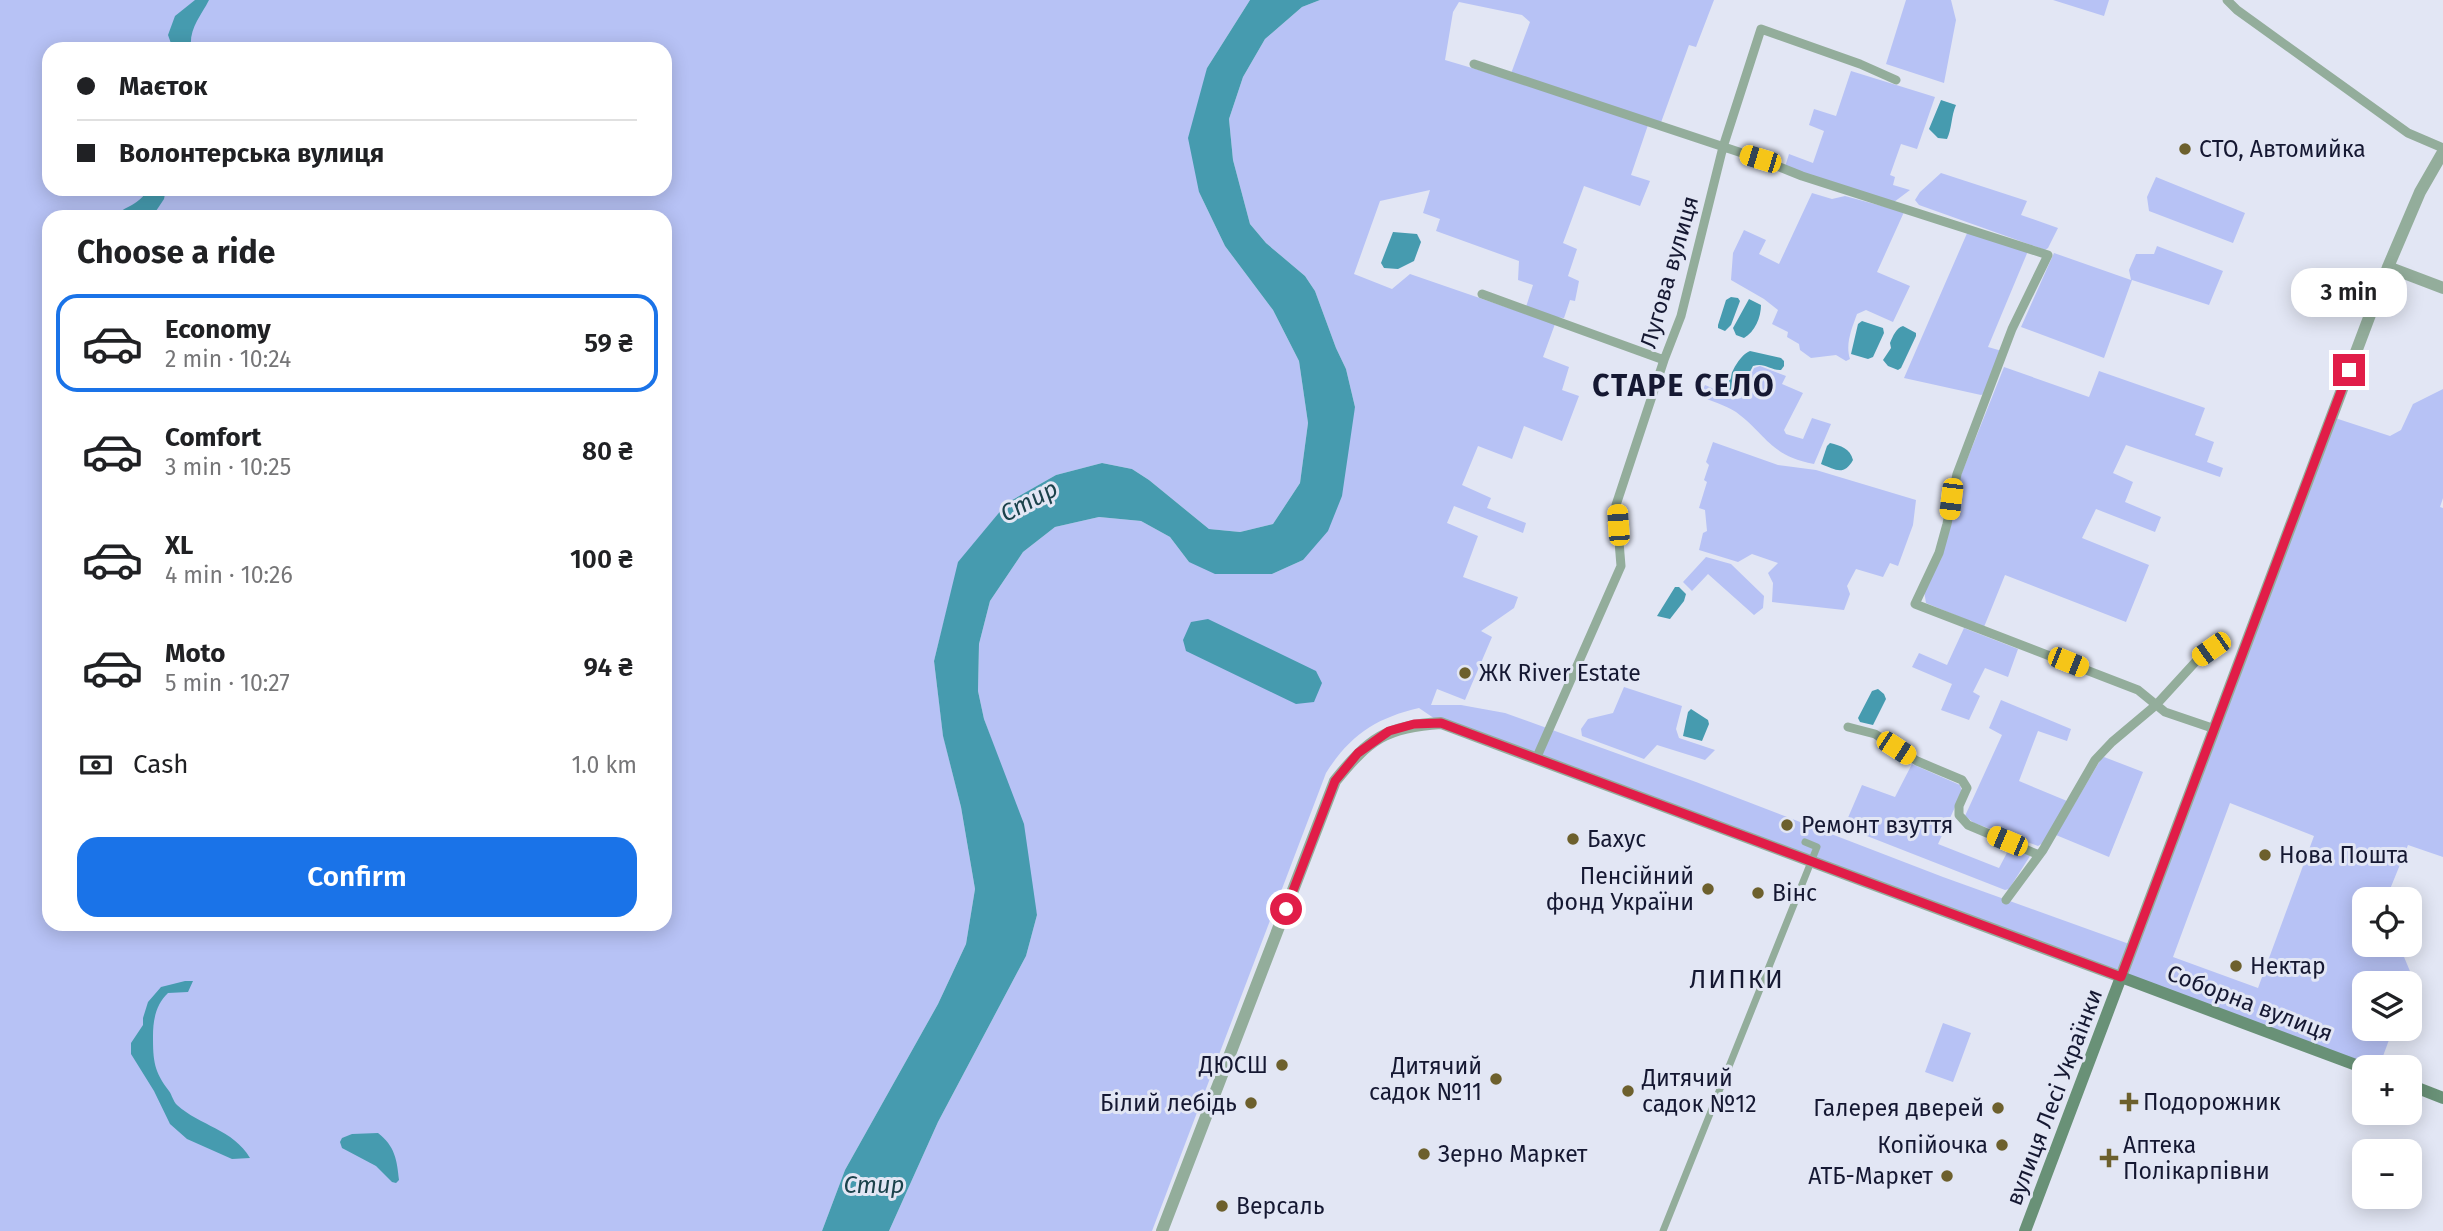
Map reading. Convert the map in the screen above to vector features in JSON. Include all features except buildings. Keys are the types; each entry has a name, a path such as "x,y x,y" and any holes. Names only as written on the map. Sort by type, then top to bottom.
{"main road":[{"name":"Соборна вулиця","path":"2121,977 2352,1064"},
{"name":"вулиця Лесі Українки","path":"2025,1231 2121,977"},
{"path":"2422,1090 2443,1098"}],"street":[{"path":"1162,1231 1335,781 1358,753 1389,731 1414,724 1441,723 2121,977 2388,267 2420,192 2443,150 2408,133 2237,10 2227,0"},
{"name":"Лугова вулиця","path":"1536,759 1621,566 1616,505 1681,316 1723,147 1761,29 1860,64 1896,80"},
{"path":"1474,64 1760,159 1802,176 2048,255 2012,329 1961,462 1939,553 1914,604 2137,690 2165,712 2215,729"},
{"path":"2388,267 2443,288"},
{"path":"1482,294 1664,360"},
{"path":"2006,900 2039,855 2095,760 2156,705 2199,658 2211,649"},
{"path":"1848,727 1875,734 1917,761 1962,780 1967,788 1959,806 1959,816 1968,825 2039,855"},
{"path":"1663,1231 1812,862 1817,847 1805,842"}],"shaded area":[{"path":"0,0 1250,0 1207,68 1199,192 1225,246 1273,310 1299,361 1308,423 1300,483 1273,524 1240,532 1209,529 1132,469 1102,463 1056,475 1007,503 959,562 934,661 943,735 961,807 975,889 966,944 938,1004 845,1170 822,1231 0,1231"},
{"path":"1320,0 1714,0 1696,47 1689,45 1659,128 1648,125 1631,175 1650,181 1640,206 1584,186 1563,243 1577,249 1568,276 1579,281 1575,301 1570,300 1564,318 1526,307 1533,285 1518,280 1519,261 1436,231 1440,219 1423,213 1430,190 1380,201 1354,274 1392,289 1410,274 1555,324 1543,357 1569,367 1562,390 1579,396 1562,441 1524,426 1512,459 1478,446 1462,485 1491,498 1487,508 1526,523 1523,533 1454,506 1447,523 1478,536 1463,577 1518,597 1514,608 1481,631 1492,637 1465,700 1437,689 1431,705 1461,705 1505,713 2132,945 2332,417 2390,436 2401,430 2413,404 2443,389 2443,498 2440,507 2443,508 2443,857 2408,845 2391,887 2352,887 2352,957 2404,957 2410,971 2352,971 2352,1041 2389,1041 2383,1055 2352,1055 2352,1064 1441,723 1419,708 1390,717 1365,730 1345,748 1326,773 1152,1231 889,1231 938,1122 1026,956 1037,915 998,758 984,719 978,691 979,644 990,601 1023,552 1055,527 1099,517 1141,521 1170,537 1189,562 1272,574 1303,560 1355,407 1346,369 1315,291 1305,276 1266,243 1250,224 1233,160 1229,119 1243,77 1265,39 1302,7","holes":["1459,2 1522,15 1530,22 1509,79 1445,60 1453,12","2230,803 2314,836 2258,988 2173,957"]},
{"path":"1906,0 1951,0 1956,20 1944,83 1886,64"},
{"path":"2053,0 2109,0 2104,16"},
{"path":"1851,71 1935,97 1917,149 1901,144 1890,175 1895,177 1893,185 1910,190 1894,202 1785,167 1789,154 1813,163 1824,131 1809,125 1814,109 1836,116"},
{"path":"1941,173 2027,201 2021,215 2058,228 2048,248 2045,250 1919,205 1915,200 1920,192"},
{"path":"2156,177 2245,213 2233,243 2149,211 2147,197"},
{"path":"1812,193 1832,199 1845,196 1904,212 1877,272 1910,286 1893,322 1866,310 1857,314 1849,342 1850,359 1846,361 1836,355 1811,358 1800,350 1799,344 1787,337 1788,332 1772,324 1778,310 1731,280 1733,253 1744,230 1766,240 1759,254 1779,264"},
{"path":"1968,231 2028,251 1988,347 2002,351 1986,393 1981,395 1904,378"},
{"path":"2157,246 2223,271 2209,305 2132,280 2104,358 2021,327 2054,253 2131,280 2129,270 2136,254 2154,254"},
{"path":"1760,366 1786,376 1782,384 1803,393 1784,430 1786,434 1803,439 1812,418 1831,424 1814,464 1778,450 1736,412 1700,396 1705,385 1737,399 1741,398 1754,368"},
{"path":"2004,367 2089,397 2099,371 2205,408 2195,435 2214,442 2207,462 2223,468 2220,477 2126,445 2113,473 2133,482 2125,502 2161,517 2155,532 2096,509 2082,538 2149,565 2126,622 2005,575 1984,627 1926,603 1924,591 1942,557 1961,475"},
{"path":"1713,442 1778,465 1816,470 1916,500 1913,525 1898,566 1890,563 1883,577 1856,569 1847,586 1850,594 1844,610 1772,602 1773,583 1768,573 1778,563 1752,554 1738,562 1699,550 1703,533 1707,531 1705,510 1699,508 1707,482 1704,480 1709,465 1706,462"},
{"path":"1706,557 1731,564 1764,596 1763,608 1754,615 1708,574 1692,591 1683,582"},
{"path":"1964,628 2018,649 2008,677 1985,668 1973,692 1980,696 1969,720 1941,710 1952,684 1912,667 1919,653 1947,665"},
{"path":"1624,687 1682,706 1676,729 1679,738 1715,750 1705,760 1657,745 1644,759 1582,736 1581,729 1588,719 1613,713"},
{"path":"2001,700 2071,729 2067,741 2038,731 2019,781 2067,801 2043,843 2038,846 1974,823 1965,816 2002,735 1989,728"},
{"path":"2104,757 2143,772 2109,857 2056,835"},
{"path":"1912,764 1960,785 1962,792 1938,844 1999,868 2011,845 2030,856 2009,889 2005,890 1844,827 1862,785 1895,797"},
{"path":"1943,1023 1971,1033 1953,1082 1925,1072"}],"water":[{"path":"195,0 209,0 194,28 191,42 170,42 168,35 175,16"},
{"name":"Стир","path":"1250,0 1320,0 1302,7 1265,39 1243,77 1229,119 1233,160 1250,224 1266,243 1305,276 1315,291 1346,369 1355,407 1342,496 1328,531 1303,560 1272,574 1215,574 1189,562 1170,537 1141,521 1099,517 1055,527 1023,552 990,601 979,644 978,691 984,719 1024,824 1037,915 1026,956 938,1122 889,1231 822,1231 845,1170 938,1004 966,944 975,889 961,807 943,736 934,661 958,562 1007,503 1056,475 1102,463 1132,469 1209,529 1240,532 1273,524 1300,483 1308,423 1299,361 1273,310 1225,246 1199,192 1188,138 1207,68"},
{"path":"1941,100 1956,105 1947,139 1938,138 1929,129"},
{"path":"143,196 165,196 157,210 123,210"},
{"path":"1393,232 1417,234 1421,242 1414,261 1398,269 1384,268 1381,263"},
{"path":"1731,297 1740,301 1731,325 1725,331 1718,328 1718,325 1726,300"},
{"path":"1749,299 1761,305 1761,310 1754,328 1744,338 1736,335 1733,328"},
{"path":"1862,321 1883,328 1884,333 1873,357 1868,359 1851,354 1858,324"},
{"path":"1903,326 1916,333 1916,336 1898,370 1888,366 1883,360 1891,348 1890,343 1895,333"},
{"path":"1750,351 1781,358 1784,366 1781,370 1753,366 1741,389 1736,392 1728,390 1734,368"},
{"path":"1830,443 1850,453 1853,460 1843,470 1821,464"},
{"path":"1675,587 1679,587 1686,594 1684,601 1670,619 1657,616"},
{"path":"1208,619 1316,671 1322,683 1314,702 1296,704 1186,651 1183,640 1191,622"},
{"path":"1878,689 1886,699 1873,725 1860,722 1858,718 1872,691"},
{"path":"1691,709 1708,720 1702,741 1683,736"},
{"path":"193,981 188,992 168,993 156,1013 153,1045 157,1071 177,1105 235,1140 250,1158 232,1159 187,1139 170,1124 131,1054 131,1043 143,1025 148,1002 161,987"},
{"path":"378,1133 394,1154 399,1180 396,1183 376,1166 342,1148 340,1142 342,1138 352,1134"}],"place":[{"name":"СТО, Автомийка","path":"2185,149"},
{"name":"ЖК River Estate","path":"1465,673"},
{"name":"Ремонт взуття","path":"1787,825"},
{"name":"Бахус","path":"1573,839"},
{"name":"Нова Пошта","path":"2265,855"},
{"name":"Пенсійний фонд України","path":"1708,889"},
{"name":"Вінс","path":"1758,893"},
{"name":"Нектар","path":"2236,966"},
{"name":"ДЮСШ","path":"1282,1065"},
{"name":"Дитячий садок №11","path":"1496,1079"},
{"name":"Дитячий садок №12","path":"1628,1091"},
{"name":"Подорожник","path":"2129,1102"},
{"name":"Білий лебідь","path":"1251,1103"},
{"name":"Галерея дверей","path":"1998,1108"},
{"name":"Копійочка","path":"2002,1145"},
{"name":"Зерно Маркет","path":"1424,1154"},
{"name":"Аптека Полікарпівни","path":"2109,1158"},
{"name":"АТБ-Маркет","path":"1947,1176"},
{"name":"Версаль","path":"1222,1206"}],"district":[{"name":"СТАРЕ СЕЛО","path":"1684,386"},
{"name":"ЛИПКИ","path":"1737,979"}],"route":[{"path":"1286,909 1335,781 1358,753 1389,731 1414,724 1441,723 2121,977 2349,370"}]}
